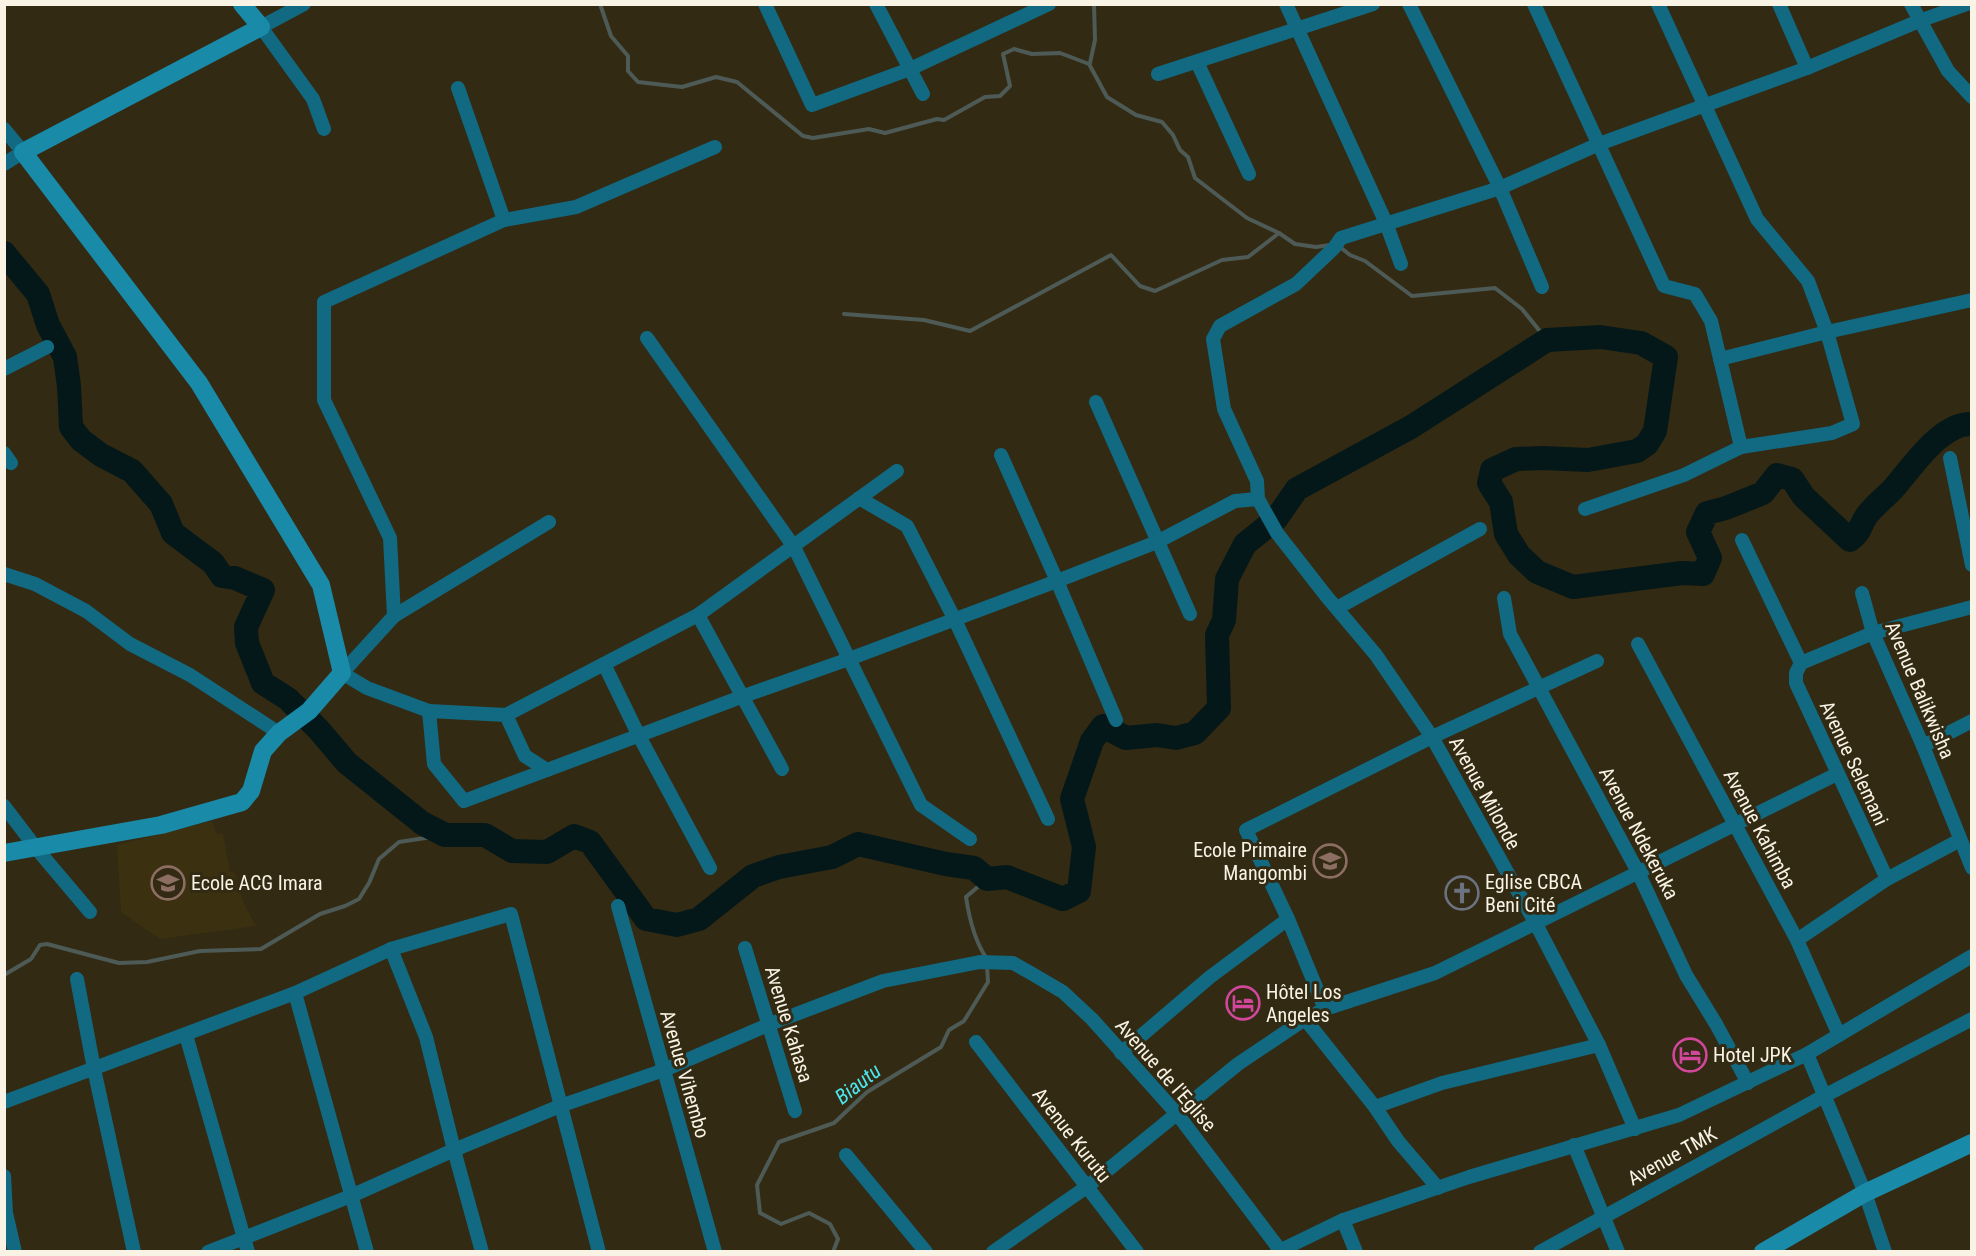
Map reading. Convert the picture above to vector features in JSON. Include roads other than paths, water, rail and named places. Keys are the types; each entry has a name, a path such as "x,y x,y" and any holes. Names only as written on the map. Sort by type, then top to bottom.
{"street":[{"path":"242,4 313,99 324,129"},
{"path":"4,164 304,4"},
{"path":"765,4 812,105 910,69 1049,4"},
{"path":"876,4 923,94"},
{"path":"1286,4 1386,223 1401,264"},
{"path":"1158,75 1373,4"},
{"path":"1409,4 1500,188 1542,287"},
{"path":"1534,4 1664,286 1695,294 1711,321 1741,447"},
{"path":"1585,509 1684,475 1741,447 1832,433 1852,424 1827,333 1808,281 1757,219 1658,4"},
{"path":"1779,4 1807,68"},
{"path":"1911,4 1948,71 1971,97"},
{"path":"1386,223 1500,188 1599,144 1807,68 1919,21 1967,4"},
{"path":"1197,62 1249,174"},
{"path":"458,88 504,220"},
{"path":"4,129 199,383 321,585 342,673 367,688 429,711 506,715 698,615 897,471"},
{"path":"394,616 390,538 324,400 324,302 504,220 576,207 715,147"},
{"name":"Avenue Milonde","path":"1386,223 1341,238 1296,284 1220,326 1213,339 1224,409 1257,481 1261,504 1277,533 1376,655 1431,737 1536,924 1599,1045 1635,1129"},
{"path":"1720,359 1971,300"},
{"path":"647,338 794,547 921,805 970,839"},
{"path":"4,369 47,347"},
{"path":"1096,402 1190,614"},
{"path":"1001,455 1058,581 1116,720"},
{"path":"1950,458 1967,511 1971,565"},
{"path":"859,498 907,526 955,620 1048,819"},
{"path":"429,711 434,764 464,801 1058,581 1158,542 1235,501 1261,504"},
{"path":"4,853 161,825 242,802 251,791 263,751 279,733 302,717 394,616 549,522"},
{"path":"1337,609 1480,529"},
{"path":"1742,540 1802,663 1873,633 1971,607"},
{"path":"4,574 35,584 86,611 130,644 190,675 279,733"},
{"name":"Avenue Balikwisha","path":"1863,592 1873,633 1923,746 1971,868"},
{"name":"Avenue Ndekeruka","path":"1504,598 1510,634 1638,872 1686,975 1716,1023 1748,1083"},
{"path":"698,615 782,769"},
{"name":"Avenue Kahimba","path":"1638,644 1797,940 1839,1035"},
{"path":"1325,1009 1288,918 1246,830 1431,737 1598,661"},
{"name":"Avenue Selemani","path":"1802,663 1796,673 1796,683 1887,879"},
{"path":"604,664 639,736 710,868"},
{"path":"506,715 525,756 547,770"},
{"path":"1923,746 1971,721"},
{"path":"994,1251 1088,1186 1238,1064 1305,1019 1325,1009 1435,973 1838,774"},
{"path":"4,806 90,912"},
{"path":"1797,940 1887,879 1960,840"},
{"name":"Avenue Vihembo","path":"618,906 715,1251"},
{"path":"4,1102 295,993 391,948 511,914 599,1251"},
{"path":"1121,1053 1210,977 1288,918"},
{"path":"391,948 426,1037 482,1251"},
{"name":"Avenue Kahasa","path":"745,948 795,1111"},
{"path":"1279,1251 1343,1220 1574,1145 1635,1129 1679,1114 1807,1054 1971,956"},
{"name":"Avenue de l'Eglise","path":"208,1251 247,1245 454,1150 560,1106 664,1070 770,1024 883,981 994,961 1013,963 1063,992 1092,1019 1178,1115 1279,1251"},
{"path":"77,979 94,1069 134,1251"},
{"path":"295,993 366,1251"},
{"name":"Avenue TMK","path":"1540,1251 1971,1018"},
{"path":"1305,1019 1375,1107 1398,1141 1438,1188"},
{"path":"186,1035 247,1245"},
{"name":"Avenue Kurutu","path":"976,1042 1137,1251"},
{"path":"1375,1107 1442,1083 1599,1045"},
{"path":"1807,1054 1865,1193 1884,1251"},
{"path":"1763,1251 1865,1193 1971,1143"},
{"path":"1574,1145 1618,1251"},
{"path":"846,1155 926,1251"},
{"path":"4,1176 6,1213 15,1251"},
{"path":"1343,1220 1356,1251"}],"waterway":[{"path":"600,4 611,36 628,56 628,71 638,82 682,87 716,77 737,82 803,136 813,138 869,129 885,133 937,119 944,120 985,97 1000,96 1010,86 1003,54 1014,49 1032,54 1060,53 1089,64 1107,97 1136,115 1162,122 1173,135 1180,150 1188,157 1195,178 1247,218 1279,233 1295,244 1316,247 1330,245"},
{"path":"1090,63 1095,40 1094,4"},
{"path":"844,314 924,320 970,331 1111,255 1140,286 1155,291 1222,260 1248,257 1279,233"},
{"path":"1340,247 1350,255 1365,261 1412,296 1495,288 1522,309 1547,340"},
{"path":"4,253 38,294 48,325 65,357 71,427 81,440 101,455 132,471 161,504 173,533 213,563 222,576 235,578 263,590 246,627 247,643 263,683 288,699 347,763 422,823 445,835 485,835 512,851 547,852 574,836 590,842 646,919 677,925 699,919 753,876 779,867 832,857 858,844 974,868 987,879 1007,877 1063,899 1079,891 1084,847 1072,799 1092,741 1103,726 1126,738 1157,735 1176,738 1195,733 1219,708 1217,635 1224,620 1227,579 1245,544 1276,519 1297,489 1411,427 1547,340 1600,337 1641,343 1666,357 1655,431 1647,444 1637,451 1588,460 1516,459 1492,470 1489,483 1501,502 1506,534 1519,555 1537,572 1573,587 1682,573 1703,574 1710,558 1698,532 1707,513 1763,493 1777,475 1792,479 1804,497 1850,540 1871,511 1937,439 1960,425 1972,424"},
{"path":"4,975 31,959 40,945 47,944 119,963 147,962 200,951 261,949 320,914 359,899 379,859 399,842 445,835"},
{"name":"Biautu","path":"987,879 966,897 973,929 987,959"},
{"name":"Biautu","path":"833,1252 838,1239 830,1224 809,1213 781,1224 760,1213 757,1185 779,1142 834,1123 867,1092 941,1047 949,1030 964,1021 988,982 987,966"}],"place":[{"name":"Ecole Primaire Mangombi","path":"1330,861"},
{"name":"Ecole ACG Imara","path":"168,883"},
{"name":"Eglise CBCA Beni Cité","path":"1462,893"},
{"name":"Hôtel Los Angeles","path":"1243,1003"},
{"name":"Hotel JPK","path":"1690,1055"}]}
